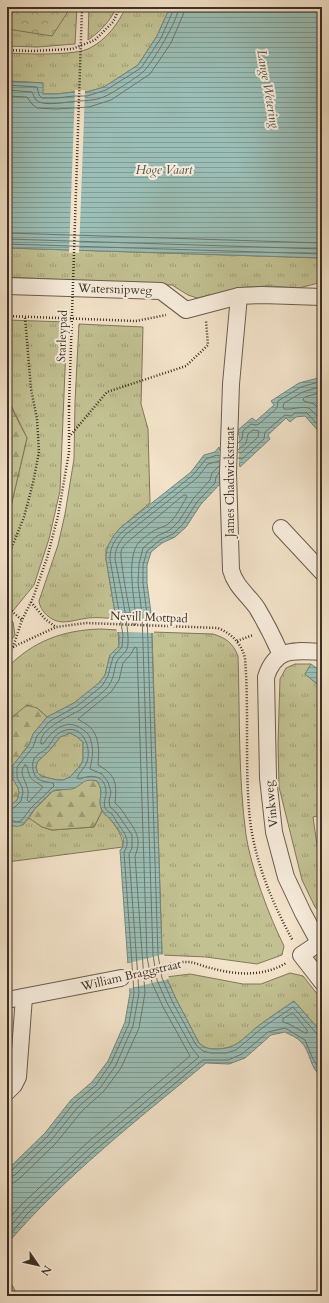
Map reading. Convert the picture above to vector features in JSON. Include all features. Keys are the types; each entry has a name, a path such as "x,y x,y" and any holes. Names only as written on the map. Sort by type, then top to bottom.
{"street":[{"name":"Watersnipweg","path":"7,286 161,291 186,310"},
{"path":"186,310 239,296 322,296"},
{"name":"James Chadwickstraat","path":"239,296 231,384 228,473 232,570 233,578 238,586 256,606 271,632 281,655"},
{"path":"281,528 322,572"},
{"path":"281,655 286,652 293,651 322,652"},
{"name":"Vinkweg","path":"281,655 269,669 266,677 268,778 274,832 286,877 321,944"},
{"path":"321,944 301,955 322,982"},
{"name":"William Braggstraat","path":"7,1000 24,998 121,978"},
{"path":"7,1092 14,1085 18,1077 24,998"}],"path":[{"name":"Starleypad","path":"7,654 13,647 22,620 31,602 47,558 58,516 69,452 69,406 82,7"},
{"path":"7,50 32,51 72,49 95,40 113,22 120,7"},
{"path":"69,436 107,392 186,366 208,345 205,305"},
{"path":"7,316 136,321 186,310"},
{"path":"7,559 24,517 39,452 37,419 31,389 25,317"},
{"path":"31,602 46,619 56,627"},
{"path":"7,607 22,620"},
{"name":"Nevill Mottpad","path":"13,647 56,627 86,623 218,628 232,635 237,641"},
{"name":"William Braggstraat","path":"121,978 178,963 192,962 212,969 237,974 262,972 279,967 301,955"}],"green space":[{"path":"7,7 71,7 52,36 7,29"},
{"path":"45,7 77,7 75,44 37,47 7,46 7,24"},
{"path":"89,7 117,7 105,25 88,40"},
{"path":"126,7 170,7 157,36 138,65 104,87 87,92 42,94 43,83 7,81 7,53 37,54 83,51 107,36"},
{"path":"7,248 322,258 322,282 299,288 269,286 248,287 197,298 188,295 172,285 7,277"},
{"path":"7,320 67,322 60,491 49,539 34,585 8,617 13,622 15,635 7,645 7,523 27,438 11,405 7,405"},
{"path":"79,324 143,327 141,404 148,429 150,503 119,529 106,549 106,559 116,619 85,618 69,622 59,622 50,618 44,612 39,601 58,545 65,514 74,459"},
{"path":"7,405 10,405 27,438 7,523"},
{"path":"101,629 118,630 119,646 110,655 105,675 99,683 74,703 47,717 37,708 7,725 7,668 27,651 50,639 74,632"},
{"path":"152,632 213,634 222,637 228,642 234,648 238,656 240,768 243,813 248,848 261,892 272,921 284,946 282,955 257,964 206,957 162,955"},
{"path":"295,664 311,664 305,674 322,688 322,815 313,817 317,845 322,858 322,915 315,907 302,880 279,787 278,744 280,679 286,668"},
{"path":"27,705 37,708 47,717 33,734 29,745 22,753 13,779 19,795 15,803 7,808 7,725 11,718"},
{"path":"70,733 83,742 83,760 80,766 70,777 63,780 41,776 37,772 36,766 38,761 50,750 60,737"},
{"path":"90,779 97,781 101,792 100,803 102,811 94,827 52,830 42,827 29,818 34,810 53,791 74,788 82,782"},
{"path":"102,811 119,831 123,847 7,862 7,822 12,826 23,825 29,818 42,827 52,830 94,827"},
{"path":"318,952 322,957 322,972 311,957"},
{"path":"290,973 303,976 322,1000 322,1033 294,1001 265,1021 241,1041 230,1047 216,1049 207,1048 199,1043 166,977 190,974 243,984 261,984"},
{"path":"7,1276 18,1296 7,1296"}],"water":[{"path":"170,7 322,7 322,258 7,248 7,81 43,83 43,94 87,92 104,87 138,65 157,36"},
{"path":"322,377 322,435 305,416 296,417 290,422 286,418 268,435 270,439 240,467 239,463 237,462 220,478 220,484 201,504 186,527 175,537 162,543 151,552 147,565 147,583 151,613 162,955 166,977 199,1043 209,1048 224,1048 236,1044 294,1001 322,1033 322,1077 312,1064 304,1046 298,1039 285,1032 271,1035 245,1058 229,1064 206,1063 102,1149 29,1219 7,1244 7,1170 45,1133 71,1100 92,1082 108,1061 125,1022 130,993 120,850 123,847 123,838 100,806 100,786 97,781 89,780 72,789 53,791 25,822 19,826 16,826 7,822 7,808 17,800 19,793 13,779 13,765 29,745 33,734 47,717 74,703 99,683 105,675 110,655 119,646 119,636 106,559 108,546 111,539 119,529 191,472 204,455 215,452 219,447 220,452 239,437 238,430 252,418 256,421 274,405 271,401 299,383","holes":["70,733 83,742 83,760 80,766 70,777 63,780 41,776 37,772 36,766 38,761 50,750 60,737"]},
{"path":"311,664 322,672 322,688 305,674"}],"pier":[{"path":"75,90 85,90 79,253 69,253"},
{"path":"239,435 239,464 238,466 237,464 221,480 219,451"},
{"path":"114,617 153,618 154,633 117,632"},
{"path":"164,954 169,979 127,989 125,964"}],"water label":[{"name":"Lange Wetering","path":"268,89"},
{"name":"Hoge Vaart","path":"164,170"}]}
